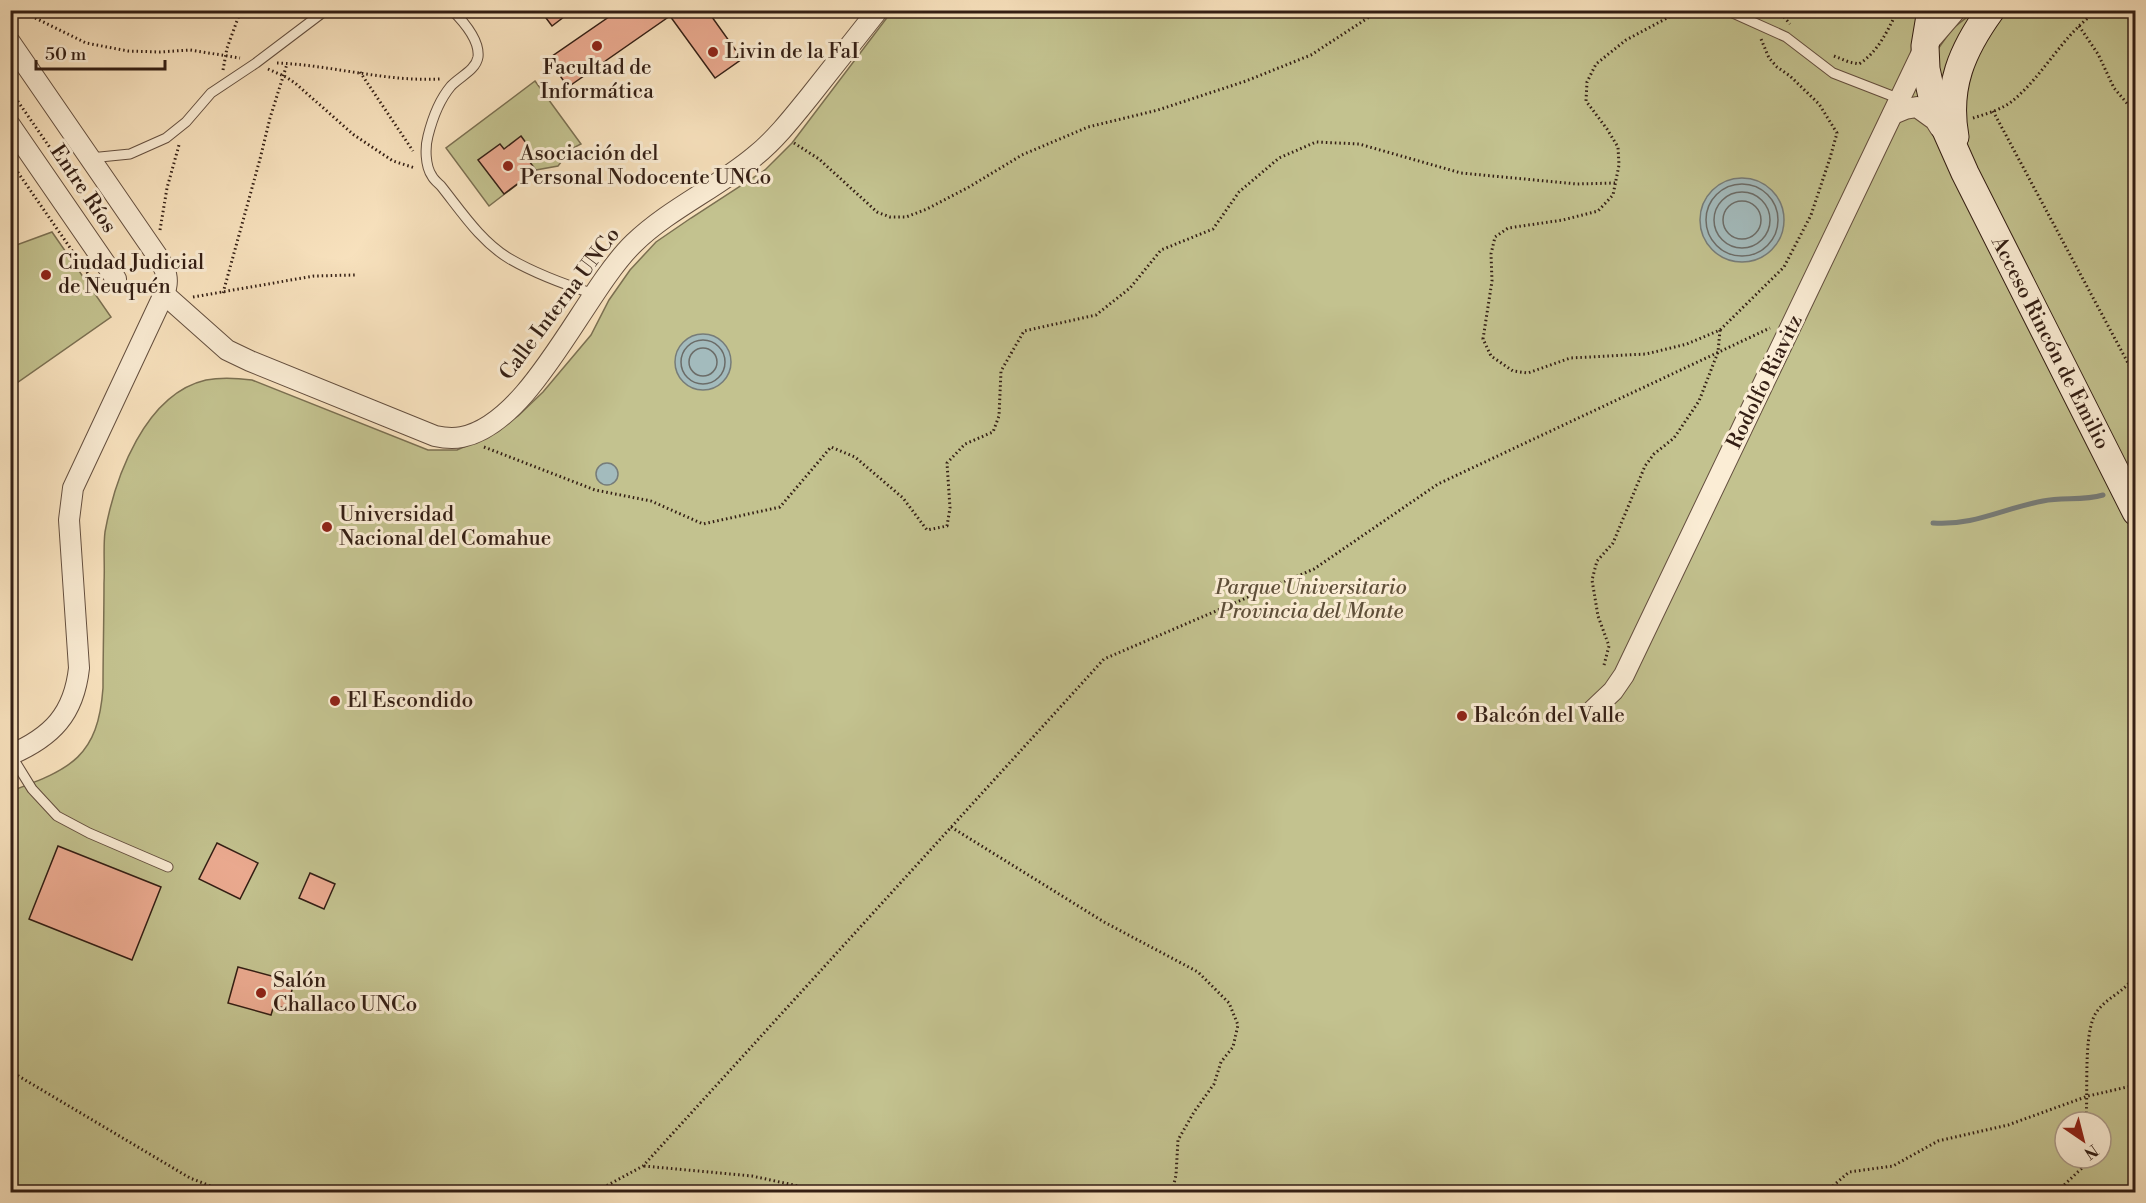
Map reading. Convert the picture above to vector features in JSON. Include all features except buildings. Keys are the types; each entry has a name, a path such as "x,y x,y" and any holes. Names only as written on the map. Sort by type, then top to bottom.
{"main road":[{"name":"Rodolfo Riavitz","path":"1925,46 1931,10"},
{"name":"Acceso Rincón de Emilio","path":"1965,173 1954,135 1952,115 1956,76 1962,57 1991,10"},
{"name":"Acceso Rincón de Emilio","path":"1925,46 1926,69 1933,101 1965,173 2136,512"}],"street":[{"name":"Calle Interna UNCo","path":"462,437 475,433 511,407 546,366 594,294 634,243 753,158 778,134 878,10"},
{"name":"Rodolfo Riavitz","path":"1593,710 1613,691 1624,675 1925,46 1956,10"},
{"path":"10,42 163,264 168,280 164,294 73,488 69,520 79,668 72,702 63,718 51,730 33,744 11,755"},
{"path":"1897,106 1917,107 1935,120 1965,173"},
{"name":"Entre Ríos","path":"10,125 116,279"},
{"path":"164,294 217,343 237,355 423,432 448,438 462,437"}],"lane":[{"path":"90,158 115,156 142,150 166,138 186,122 211,93 256,63 326,10"},
{"path":"452,10 472,36 478,58 472,68 460,77 444,97 427,137 426,150 430,175 458,210 507,257 532,270 594,294"},
{"path":"1723,13 1786,37 1833,74 1897,106"},
{"path":"11,755 32,789 57,816 89,833 168,867"}],"path":[{"path":"19,10 86,43 128,51 190,50 235,58 246,57 295,83 354,135 382,154 393,161 430,175"},
{"path":"219,87 227,48 241,10"},
{"path":"778,134 819,159 878,212 890,217 906,217 927,209 969,187 1022,155 1088,127 1158,110 1246,81 1311,55 1380,10"},
{"path":"1615,10 1623,14 1655,17 1681,10"},
{"path":"1681,10 1626,40 1596,64 1587,81 1586,101 1618,147 1619,165 1613,195 1598,211 1563,220 1508,228 1495,237 1491,254 1492,281 1483,339 1491,356 1513,371 1528,372 1569,358 1646,354 1687,344 1720,330 1784,267 1811,215 1837,133 1819,104 1790,76 1777,68 1757,35"},
{"path":"1704,10 1723,13"},
{"path":"1778,10 1792,26"},
{"path":"1831,54 1859,64 1878,49 1898,10"},
{"path":"1966,120 2012,102 2079,26 2099,10"},
{"path":"2079,26 2098,54 2114,88 2136,114"},
{"path":"256,63 287,64 428,79 460,77"},
{"path":"223,292 287,64"},
{"path":"359,72 430,175"},
{"path":"1993,111 2136,378"},
{"path":"163,264 159,242 163,208 186,122"},
{"path":"462,437 595,490 651,501 703,524 780,507 831,447 855,457 903,498 927,530 947,526 950,508 947,464 965,444 993,432 999,416 1000,372 1024,331 1096,315 1130,288 1161,250 1213,229 1239,192 1279,158 1316,142 1359,144 1461,173 1577,184 1615,183"},
{"path":"10,161 89,275"},
{"path":"188,298 314,276 355,275"},
{"path":"594,1192 643,1166 1104,659 1314,569 1438,484 1797,315"},
{"path":"1604,665 1609,646 1598,616 1592,580 1597,561 1613,543 1645,466 1654,454 1674,438 1698,401 1719,352 1720,330"},
{"path":"951,827 1104,922 1198,972 1229,1003 1238,1025 1233,1047 1221,1062 1214,1084 1178,1140 1176,1175 1172,1192"},
{"path":"2087,1110 2089,1037 2093,1018 2103,1003 2123,989 2136,970"},
{"path":"10,1071 190,1178 226,1192"},
{"path":"1826,1192 1849,1172 1893,1166 1938,1141 2008,1125 2088,1096 2136,1085"},
{"path":"643,1166 752,1176 826,1192"},
{"path":"2059,1192 2080,1170"},
{"path":"1715,1192 1776,1189 1782,1192"}],"green space":[{"name":"Parque Universitario Provincia del Monte","path":"892,11 1919,11 1926,69 2135,512 2135,1192 11,1192 11,791 65,767 88,745 95,730 103,688 105,532 116,487 125,463 150,420 166,402 185,388 212,379 246,379 428,450 457,450 488,436 518,416 543,392 591,335 609,300 630,270 656,242 765,170 792,143"},
{"path":"1975,11 1942,108 1938,49 1952,29"},
{"path":"2000,11 2135,11 2135,486 1968,154 1959,106 1960,90"},
{"path":"535,81 581,144 571,149 558,166 536,170 489,206 446,148"},
{"name":"Ciudad Judicial de Neuquén","path":"52,232 111,317 11,387 11,247"}],"water":[{"path":"1742,178 1758,181 1772,190 1781,204 1784,220 1781,236 1772,250 1758,259 1742,262 1726,259 1712,250 1703,236 1700,220 1703,204 1712,190 1726,181"},
{"path":"703,334 714,336 723,342 729,351 731,362 729,373 723,382 714,388 703,390 692,388 683,382 677,373 675,362 677,351 683,342 692,336"},
{"path":"607,463 615,466 618,474 615,482 607,485 599,482 596,474 599,466"}],"waterway":[{"path":"1933,523 1962,522 2043,501 2103,495"}],"place":[{"name":"Facultad de Informática","path":"597,46"},
{"name":"Livin de la FaI","path":"713,52"},
{"name":"Asociación del Personal Nodocente UNCo","path":"508,166"},
{"name":"Ciudad Judicial de Neuquén","path":"46,275"},
{"name":"Universidad Nacional del Comahue","path":"327,527"},
{"name":"El Escondido","path":"335,701"},
{"name":"Balcón del Valle","path":"1462,716"},
{"name":"Salón Challaco UNCo","path":"261,993"}]}
